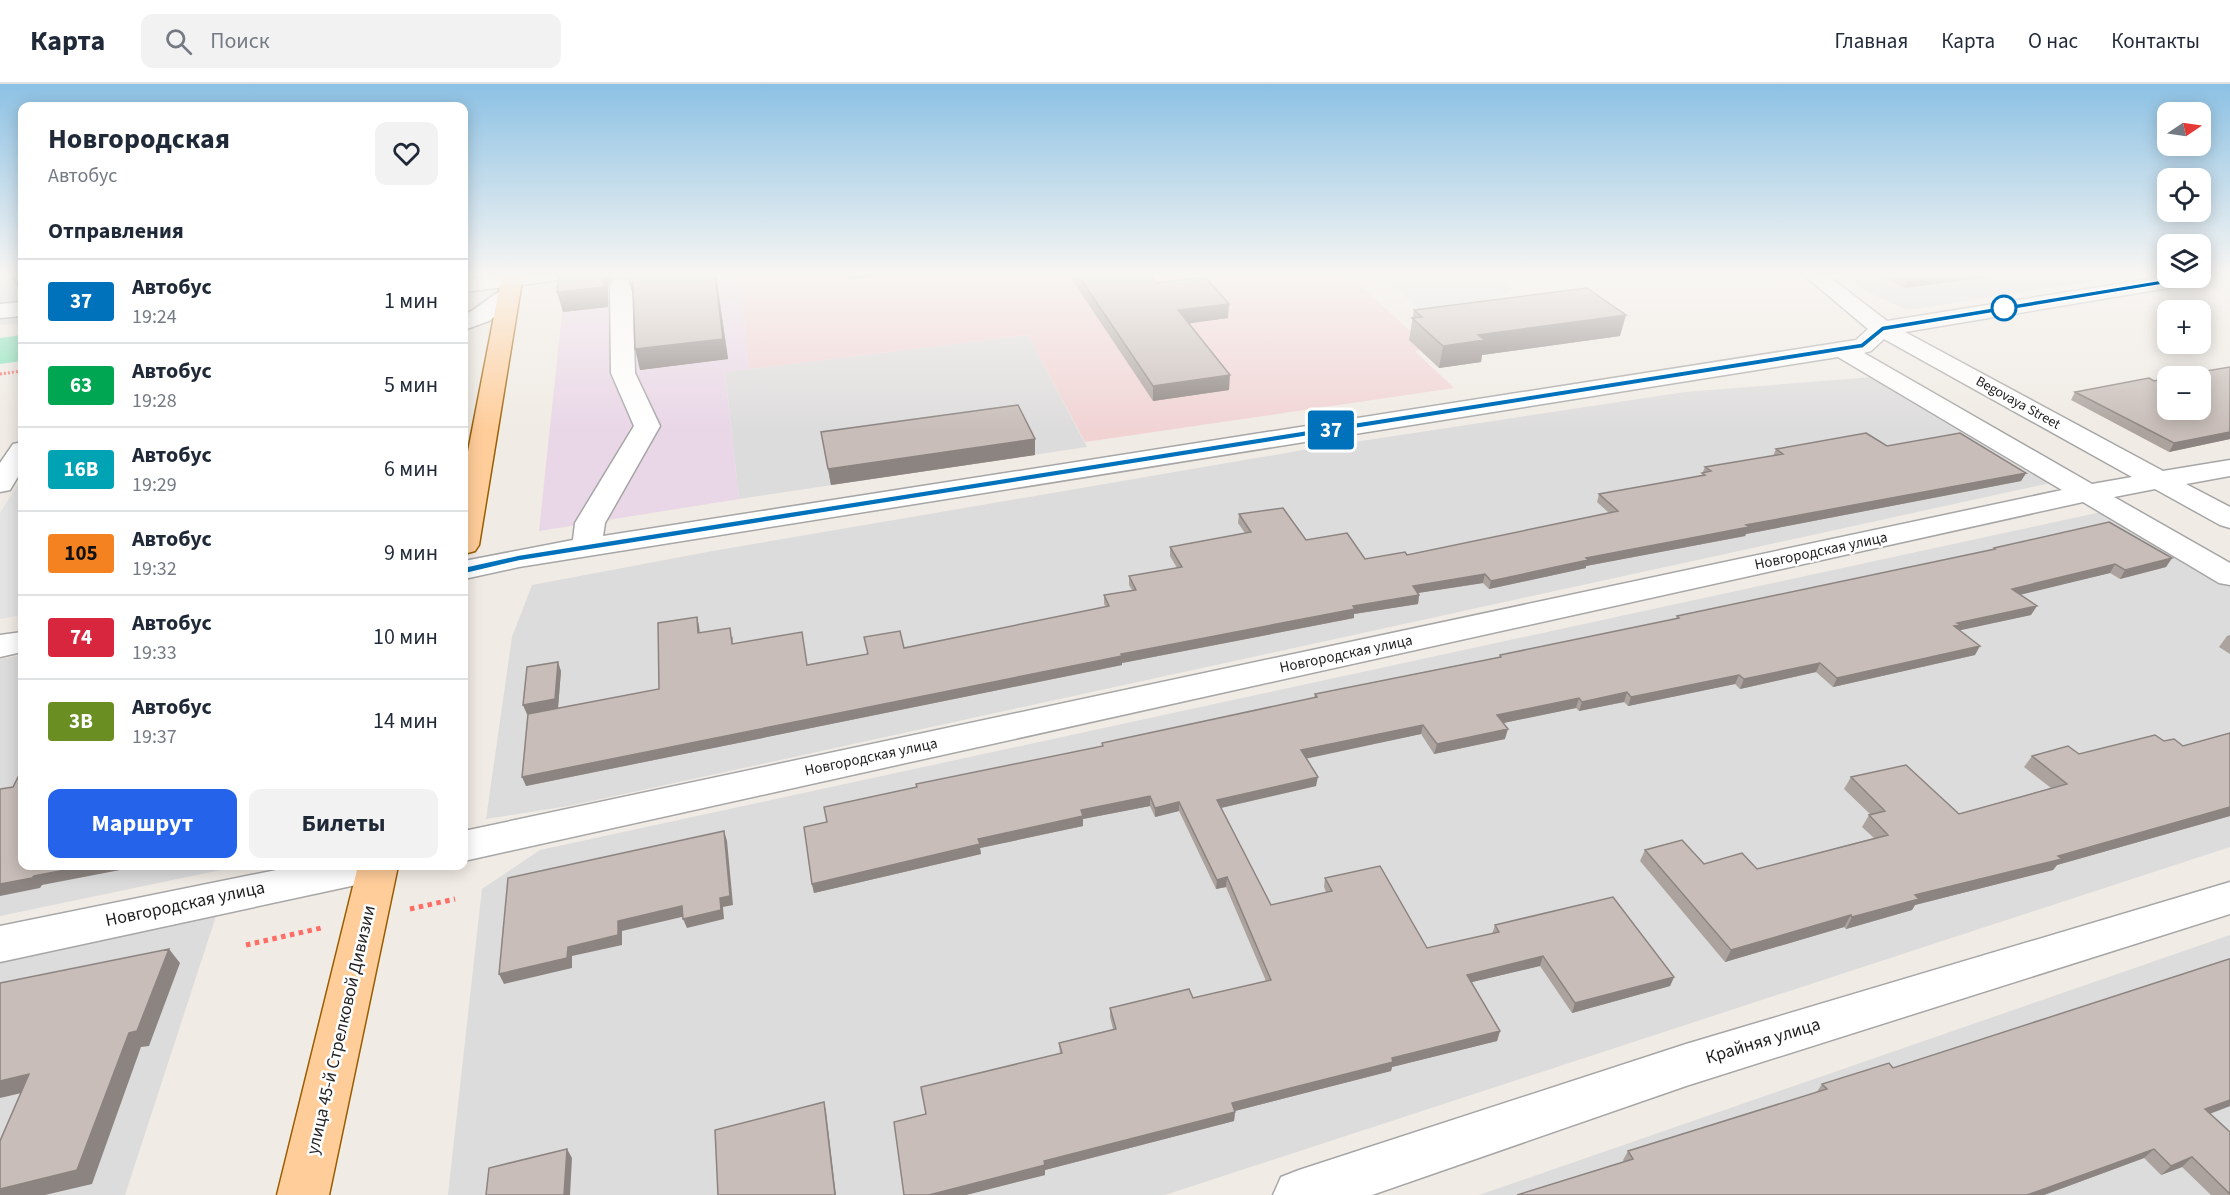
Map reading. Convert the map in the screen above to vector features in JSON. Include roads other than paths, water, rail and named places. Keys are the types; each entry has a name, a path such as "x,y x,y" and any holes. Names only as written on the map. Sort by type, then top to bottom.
{"main road":[{"path":"468,502 470,480 502,327"},
{"name":"улица 45-й Стрелковой Дивизии","path":"303,1195 377,870"}],"street":[{"path":"587,548 590,523 647,426 623,373 622,327"},
{"path":"468,569 519,558 1841,349 1863,345 1882,328 1889,327"},
{"name":"Begovaya Street","path":"1882,328 2230,519"},
{"path":"1841,349 2230,576"},
{"path":"0,484 18,456"},
{"name":"Новгородская улица","path":"468,845 2086,493 2230,468"},
{"path":"0,646 18,643"},
{"name":"Новгородская улица","path":"0,944 351,870"},
{"name":"Крайняя улица","path":"1299,1195 1686,1065 2230,898"}]}
